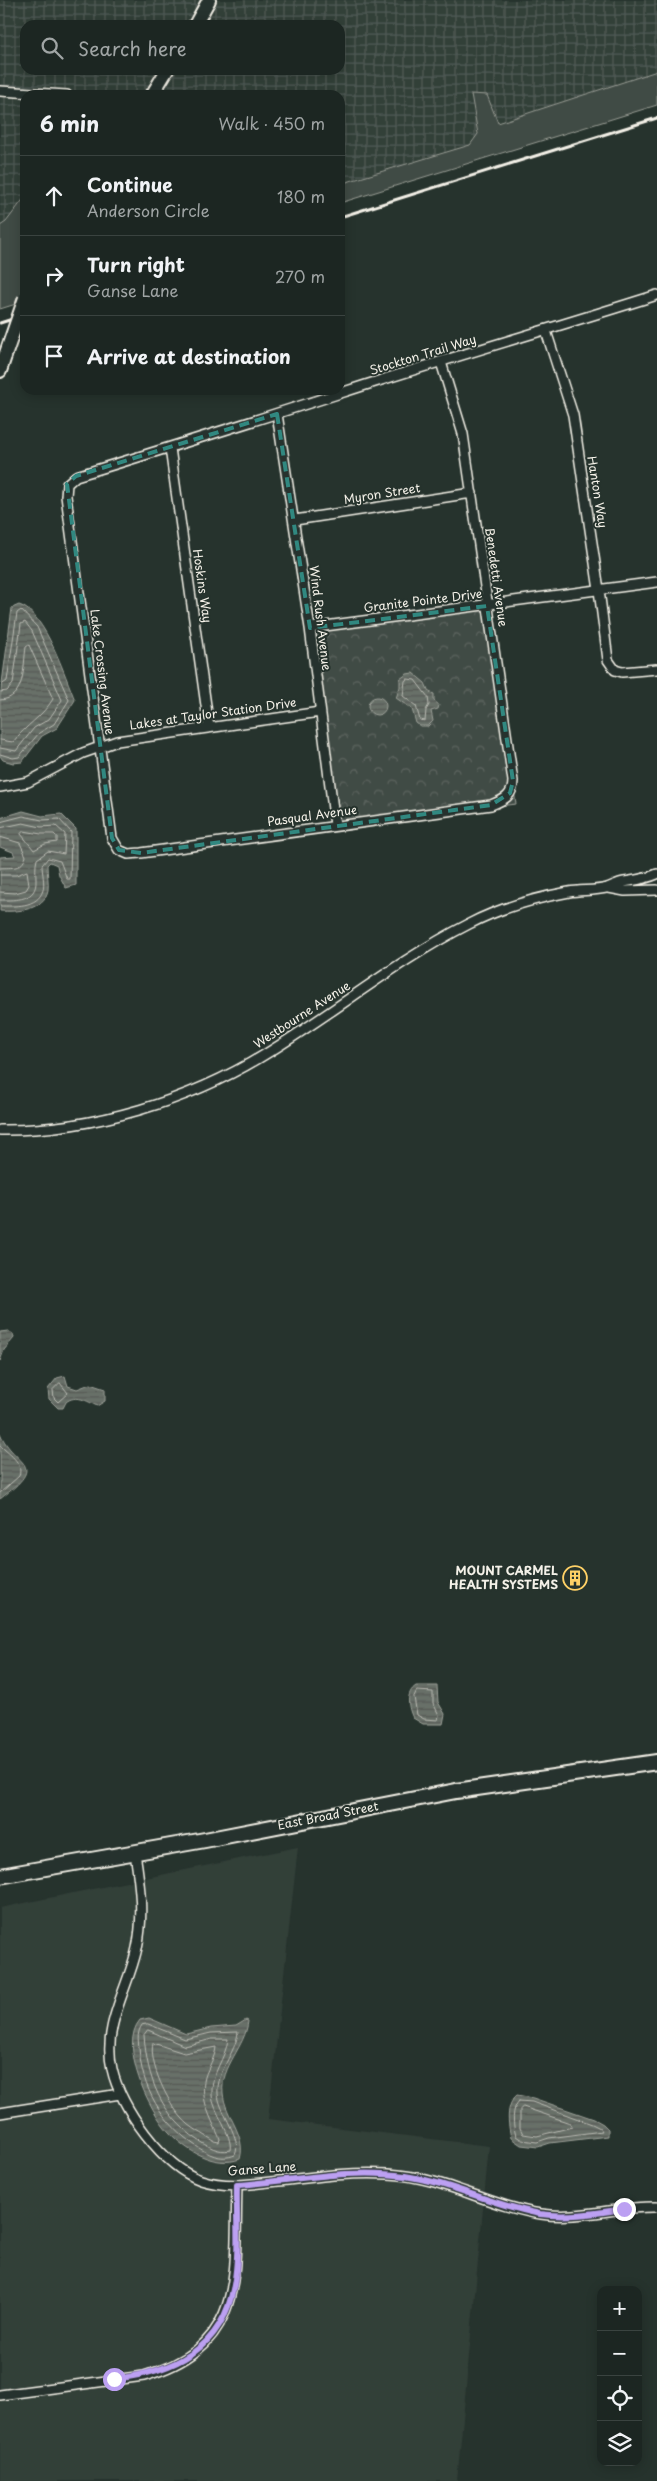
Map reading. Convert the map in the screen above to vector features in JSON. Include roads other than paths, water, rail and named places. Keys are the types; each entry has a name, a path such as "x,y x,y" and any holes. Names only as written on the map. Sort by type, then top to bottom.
{"highway":[{"name":"East Broad Street","path":"0,1876 135,1853 456,1792 657,1762"}],"main road":[{"path":"198,20 209,0"},
{"path":"155,90 164,75"},
{"path":"0,370 20,312"}],"street":[{"path":"0,91 20,92"},
{"path":"656,295 657,305"},
{"name":"Stockton Trail Way","path":"345,393 656,295"},
{"name":"Hanton Way","path":"546,331 573,415 608,660 615,670 622,672 657,669"},
{"name":"Benedetti Avenue","path":"441,362 464,434 513,781 513,787 507,798"},
{"name":"Stockton Trail Way","path":"66,496 68,484 76,476 338,395"},
{"name":"Wind Rush Avenue","path":"278,414 310,628 335,825"},
{"name":"Hoskins Way","path":"170,448 209,727"},
{"name":"Myron Street","path":"295,520 472,492"},
{"name":"Lake Crossing Avenue","path":"66,496 112,838 119,850"},
{"name":"Granite Pointe Drive","path":"310,628 657,582"},
{"name":"Lakes at Taylor Station Drive","path":"0,787 28,782 99,746 117,740 320,712"},
{"name":"Pasqual Avenue","path":"119,850 128,854 141,853 491,805 507,798"},
{"name":"Westbourne Avenue","path":"0,1130 55,1126 111,1117 182,1095 228,1074 267,1053 412,958 469,924 510,908 568,892 606,888 623,882 646,879 657,874"},
{"name":"Westbourne Avenue","path":"606,888 625,891 657,890"},
{"name":"Ganse Lane","path":"135,1853 142,1912 141,1932 131,1971 112,2020 110,2040 112,2069 120,2094 140,2125 172,2162 200,2180 237,2185 354,2174 389,2174 450,2185 505,2205 542,2214 580,2214 637,2207 657,2207"},
{"path":"0,2113 120,2094"},
{"path":"0,2395 144,2376 167,2368 197,2350 217,2329 232,2295 235,2273 237,2185"}],"water":[{"path":"19,605 28,610 46,632 75,700 57,728 42,736 22,762 13,763 3,760 0,756 0,698 12,608"},
{"path":"413,673 425,683 429,692 434,694 434,701 439,705 438,709 431,711 433,721 428,726 420,726 416,723 412,709 396,698 400,687 400,679 407,674"},
{"path":"373,697 381,697 386,702 384,713 373,715 368,710 368,702"},
{"path":"23,811 42,816 61,814 76,829 76,885 66,888 59,875 57,865 50,862 47,865 48,890 41,902 28,909 0,911 0,857 15,856 13,852 0,847 0,818"},
{"path":"8,1331 13,1334 14,1338 4,1350 0,1361 0,1332"},
{"path":"65,1376 68,1386 77,1389 90,1384 105,1389 105,1401 97,1406 78,1398 66,1402 63,1408 58,1408 49,1399 48,1389 57,1378"},
{"path":"0,1433 6,1444 24,1465 26,1471 15,1487 0,1499"},
{"path":"416,1686 437,1686 438,1702 445,1714 443,1724 423,1724 413,1718 408,1701 410,1693"},
{"path":"149,2018 186,2034 211,2028 236,2026 246,2020 248,2021 243,2039 229,2065 223,2083 227,2110 241,2142 240,2159 221,2161 202,2156 184,2146 161,2122 145,2094 134,2061 132,2045 134,2031 140,2020"},
{"path":"517,2095 533,2098 594,2119 608,2129 608,2136 550,2143 538,2147 521,2145 511,2138 508,2121 509,2109"}],"railway":[{"path":"345,215 657,118"},
{"path":"0,323 20,317"}],"place":[{"name":"MOUNT CARMEL HEALTH SYSTEMS","path":"575,1578"}]}
